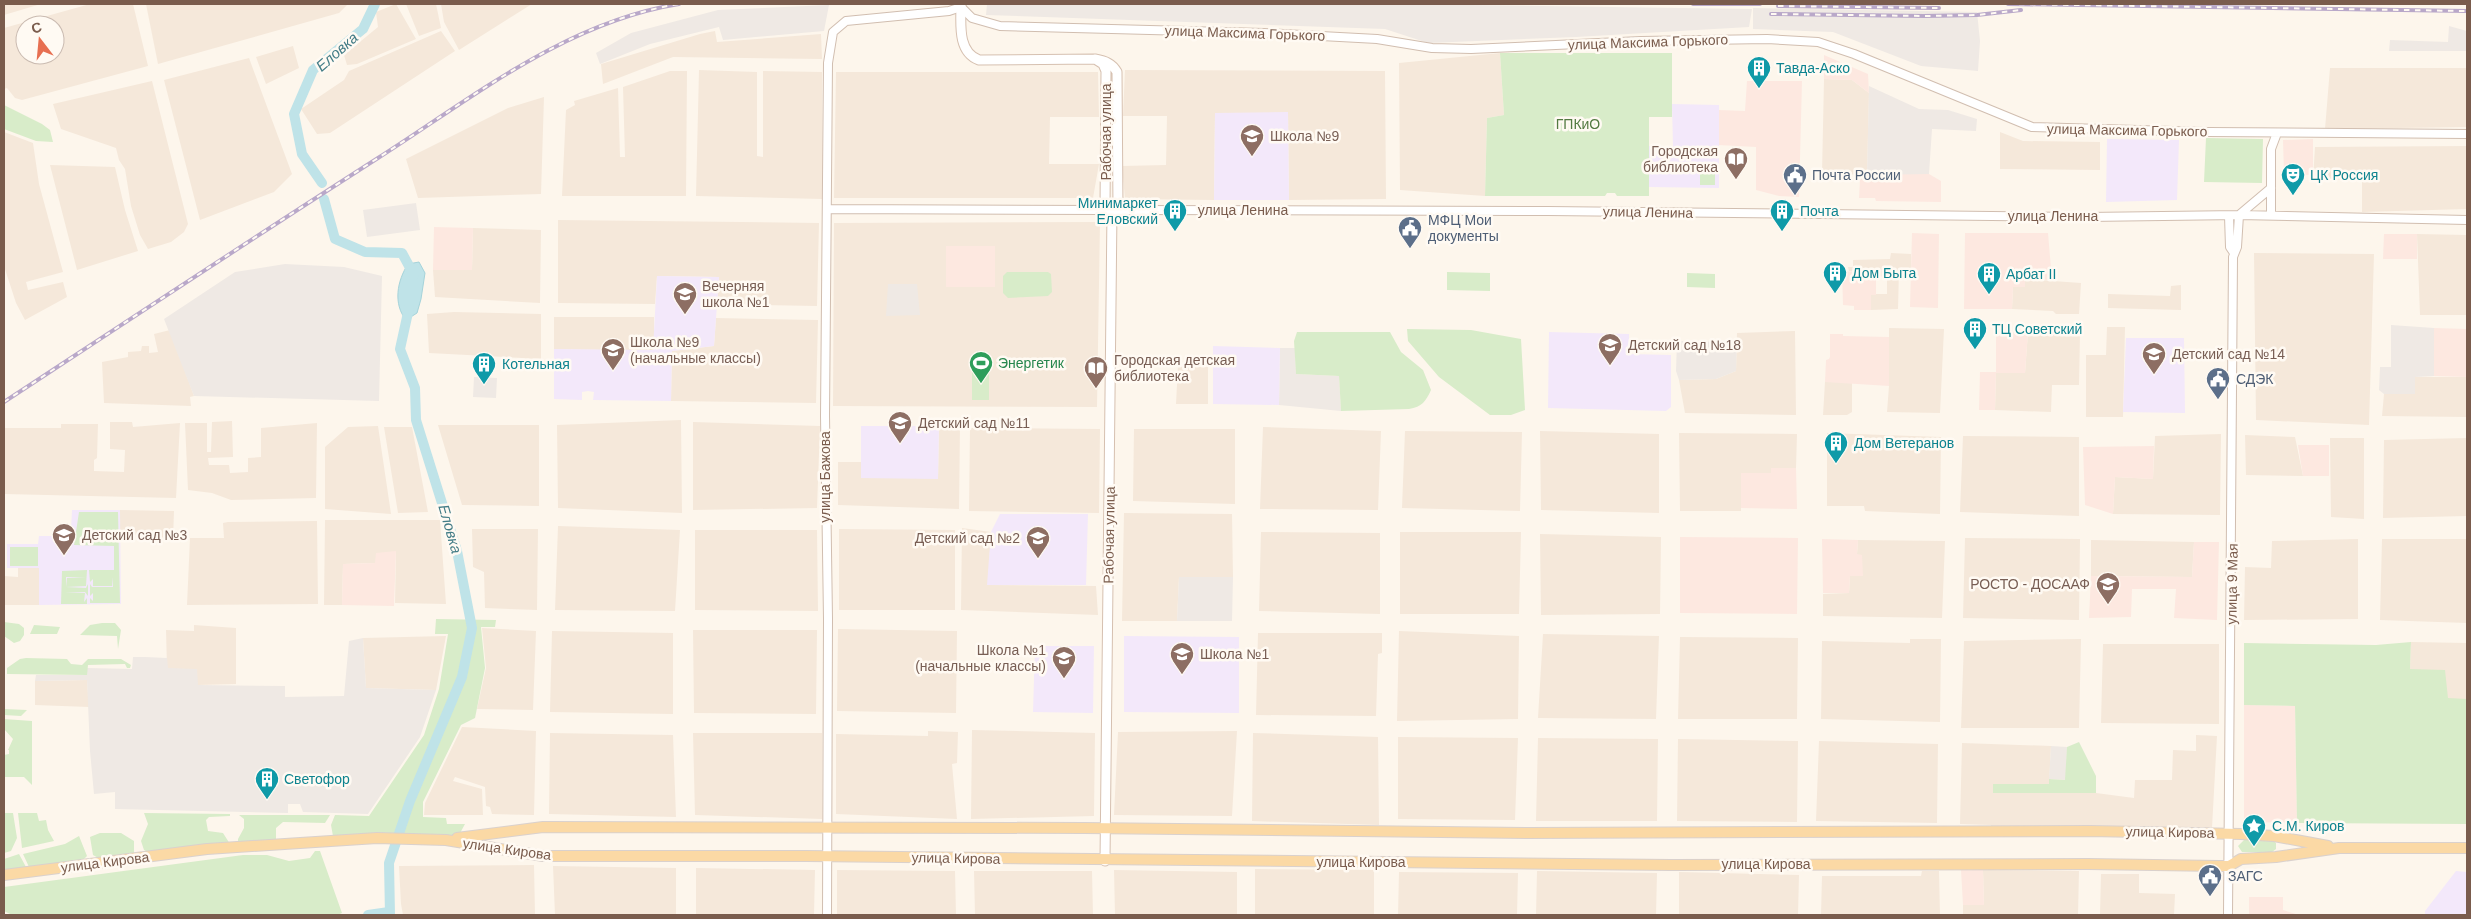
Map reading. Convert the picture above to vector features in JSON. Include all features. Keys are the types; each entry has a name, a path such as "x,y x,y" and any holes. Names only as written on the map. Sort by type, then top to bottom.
{"main road":[{"path":"961,5 964,44 970,55 980,60 1095,59"},
{"name":"Рабочая улица","path":"1095,59 1111,64 1117,72 1112,210 1105,861"},
{"name":"Рабочая улица","path":"1095,59 1103,64 1106,71 1112,210"},
{"name":"улица Кирова","path":"446,840 543,827 828,827 1527,833 2090,831 2229,833 2274,836 2340,848"},
{"path":"2274,836 2281,841 2283,847 2280,854 2276,857"},
{"name":"улица Кирова","path":"4,875 207,849 377,838 446,840 543,856 828,857 1105,861 2228,866 2241,860 2340,848 2467,848"}],"street":[{"name":"улица Бажова","path":"827,915 825,416 828,63 830,39 833,32 846,21 948,11 961,5"},
{"name":"улица Максима Горького","path":"961,5 972,18 1000,26 1353,37 1432,48 1471,49 1641,41 1767,39 1818,42 1854,54 2032,127 2048,129 2277,133 2467,134"},
{"path":"2271,216 2271,149 2277,133"},
{"path":"2239,215 2270,188"},
{"name":"улица Ленина","path":"828,209 1548,211 2087,217 2239,215 2467,220"},
{"name":"улица 9 Мая","path":"2228,915 2234,254 2237,246 2239,215"},
{"name":"улица 9 Мая","path":"2229,216 2230,246 2234,254"}],"shaded area":[{"path":"4,4 41,4 4,15"},
{"path":"90,4 133,4 148,66 22,100 15,98 7,88 4,89 4,28 15,25 15,65 65,65 65,15 51,15"},
{"path":"146,4 348,4 339,13 158,64"},
{"path":"396,4 416,39 357,64 347,65 344,55 378,27 376,12"},
{"path":"406,4 436,4 441,28 419,36"},
{"path":"441,4 532,4 459,50 444,22"},
{"path":"987,4 1391,4 1752,9 1749,27 1428,43 1385,29 986,15"},
{"path":"829,5 824,31 723,40 719,27 650,44 600,64 596,53 631,33 718,10"},
{"path":"1753,8 1977,12 1980,41 1978,71 1921,66 1833,32 1753,29"},
{"path":"2449,26 2467,31 2467,51 2389,51 2390,40 2448,42"},
{"path":"441,31 455,51 330,133 317,134 301,109 344,80 349,71"},
{"path":"715,31 717,42 821,34 822,59 673,57 603,84 601,64"},
{"path":"293,46 299,68 266,84 256,57"},
{"path":"1500,53 1504,115 1487,118 1485,196 1400,190 1399,63"},
{"path":"1824,55 1868,74 1869,93 1852,80 1824,79"},
{"path":"249,58 292,174 274,192 200,220 164,80"},
{"path":"2330,68 2467,68 2467,127 2325,129"},
{"path":"699,70 757,72 757,156 763,157 763,71 822,72 822,199 696,196"},
{"path":"1125,70 1385,71 1386,199 1289,200 1288,113 1215,114 1214,200 1125,199 1122,166 1166,165 1167,116 1123,116"},
{"path":"670,71 687,71 686,196 562,196 566,110 575,105 574,101 618,88 620,157 625,157 623,87"},
{"path":"836,72 1098,72 1099,117 1050,117 1049,164 1099,164 1093,198 834,198"},
{"path":"1824,79 1852,80 1869,93 1867,175 1822,174"},
{"path":"152,81 188,224 184,232 171,242 148,249 140,235 131,206 125,169 119,160 116,148 61,129 53,104"},
{"path":"1747,81 1802,81 1799,197 1779,196 1756,190 1756,147 1718,145 1719,110 1745,111"},
{"path":"1869,86 1919,109 1948,110 1977,119 1976,131 1932,129 1929,174 1867,175"},
{"path":"544,97 541,194 418,198 406,159 508,108"},
{"path":"1672,104 1719,105 1719,188 1649,187 1649,146 1673,147"},
{"name":"Школа №9","path":"1288,112 1289,200 1214,200 1215,113"},
{"path":"4,132 33,143 39,184 63,272 26,282 28,290 63,282 67,297 25,320 16,303 4,266"},
{"path":"2000,132 2023,141 2100,142 2100,170 2000,169"},
{"path":"2107,139 2179,140 2177,200 2106,202"},
{"path":"2313,139 2313,175 2284,174 2283,140"},
{"path":"2467,146 2467,209 2362,212 2362,180 2313,179 2315,147"},
{"path":"50,165 115,167 125,210 138,251 77,270"},
{"path":"1867,173 1929,174 1941,181 1941,202 1876,201 1875,198 1859,198 1860,180"},
{"path":"416,203 420,230 367,237 363,210"},
{"path":"558,220 819,223 817,306 717,304 719,277 657,276 655,304 558,303"},
{"path":"1100,222 1097,407 833,406 834,223"},
{"path":"434,227 473,228 472,270 433,270"},
{"path":"473,228 541,230 540,303 435,297 433,270 472,270"},
{"path":"1912,233 1939,234 1938,308 1910,307"},
{"path":"1965,233 2048,233 2052,280 2025,279 2025,287 2013,287 2012,309 1964,309"},
{"path":"2384,234 2417,234 2417,259 2383,259"},
{"path":"2417,234 2467,235 2467,315 2420,315"},
{"path":"946,246 995,246 995,287 946,287"},
{"path":"1891,253 1911,254 1911,269 1899,270 1898,309 1871,310 1871,294 1887,294 1887,277 1876,276 1876,272 1849,271 1848,267 1853,267 1853,260 1890,259"},
{"path":"2254,253 2374,254 2369,425 2256,420"},
{"path":"285,264 344,267 382,276 379,401 194,396 164,319 235,272"},
{"path":"1842,271 1876,273 1876,295 1871,295 1871,310 1854,310 1854,306 1843,305"},
{"path":"657,276 719,277 714,346 672,351 671,401 593,400 594,392 588,391 582,392 582,400 554,399 554,349 653,350"},
{"path":"2024,279 2081,283 2079,314 2056,314 2053,311 2012,309 2013,287"},
{"path":"888,284 917,284 920,315 886,316"},
{"path":"2181,285 2181,310 2108,308 2108,294 2170,296 2171,286"},
{"path":"454,312 541,314 541,359 429,353 427,314"},
{"path":"554,317 654,317 654,351 554,349"},
{"path":"716,318 818,320 816,403 671,401 672,351 714,346"},
{"path":"2391,325 2434,328 2434,376 2415,377 2415,394 2384,394 2379,390 2380,367 2391,367"},
{"path":"2107,327 2125,327 2123,417 2086,417 2086,355 2106,355"},
{"path":"1889,328 1944,329 1940,413 1887,412"},
{"path":"2434,328 2467,329 2467,377 2434,376"},
{"path":"170,330 194,396 190,397 191,406 104,403 102,362 128,357 128,352 141,351 142,346 149,346 149,353 158,352 154,334"},
{"path":"1795,331 1796,415 1685,413 1679,380 1716,379 1736,371 1737,333"},
{"path":"1996,331 2028,332 2025,373 1996,373 1995,410 1979,410 1980,372 1996,372"},
{"name":"Детский сад №18","path":"1549,332 1629,334 1629,354 1671,355 1671,407 1666,411 1548,408"},
{"path":"2028,332 2080,334 2079,385 2052,385 2051,412 1995,410 1996,373 2025,373"},
{"path":"1830,334 1889,337 1889,386 1825,382 1826,360 1830,357"},
{"name":"Детский сад №14","path":"2126,338 2184,338 2185,413 2123,412"},
{"path":"1677,341 1737,342 1736,371 1716,379 1679,380 1676,371"},
{"path":"1213,346 1280,348 1279,405 1213,404"},
{"path":"1280,348 1295,348 1296,374 1339,376 1341,411 1279,405"},
{"path":"1178,366 1208,367 1208,404 1176,404"},
{"path":"474,377 497,378 496,398 473,397"},
{"path":"2415,377 2467,377 2467,417 2382,416 2384,394 2415,394"},
{"path":"1825,382 1852,382 1852,412 1847,415 1823,415"},
{"path":"681,420 682,513 558,508 557,425"},
{"path":"232,421 233,457 208,458 209,465 229,465 230,473 248,472 248,458 261,457 261,428 317,423 316,498 231,500 212,493 188,490 185,423 207,423 207,452 211,452 212,422"},
{"path":"110,422 132,422 133,427 180,423 176,498 4,494 4,428 61,428 61,424 98,424 97,458 94,460 94,471 124,472 125,450 110,449"},
{"path":"693,422 820,426 817,508 693,510"},
{"path":"438,425 539,425 539,506 462,505"},
{"path":"960,425 959,509 838,505 838,462 861,462 861,477 938,478 939,426"},
{"path":"378,426 391,514 325,509 325,447 348,427"},
{"name":"Детский сад №11","path":"861,426 939,426 938,479 861,478"},
{"path":"384,427 412,427 428,512 398,513"},
{"path":"1263,427 1381,431 1378,510 1260,509"},
{"path":"970,428 1100,429 1099,513 969,511"},
{"path":"1134,429 1235,429 1235,504 1133,501"},
{"path":"1405,431 1522,432 1520,511 1402,508"},
{"path":"1540,431 1659,434 1659,513 1541,510"},
{"path":"1679,433 1797,434 1796,468 1771,468 1771,473 1741,473 1741,511 1680,511"},
{"path":"1827,433 1941,437 1940,514 1865,511 1864,506 1827,506"},
{"path":"2221,434 2220,515 2113,514 2115,477 2153,479 2155,436"},
{"path":"2245,435 2295,437 2303,476 2246,475"},
{"path":"1963,436 2079,437 2079,516 1960,512"},
{"path":"2330,438 2364,438 2364,519 2331,517"},
{"path":"2467,438 2467,516 2383,518 2384,440"},
{"path":"2298,445 2329,445 2329,476 2303,476"},
{"path":"2154,446 2153,479 2115,477 2113,514 2085,505 2083,447"},
{"path":"1771,468 1796,468 1797,509 1741,508 1741,473 1771,473"},
{"name":"Детский сад №3","path":"72,510 120,510 121,604 39,605 39,568 7,568 7,544 38,544 39,536 66,536 71,530"},
{"path":"120,510 174,511 173,540 149,540 148,534 120,535"},
{"path":"1124,513 1232,514 1233,577 1179,577 1177,621 1122,621"},
{"name":"Детский сад №2","path":"1000,514 1088,514 1086,585 987,585 991,532"},
{"path":"325,520 440,520 446,604 395,603 396,552 375,563 343,564 342,605 324,605"},
{"path":"317,521 318,604 187,605 190,538 224,538 223,523 228,522"},
{"path":"558,526 680,530 675,611 555,610"},
{"path":"962,528 991,532 988,585 1096,586 1098,615 961,610"},
{"path":"472,529 538,529 537,610 485,608 484,572 473,567"},
{"path":"839,529 955,530 955,610 839,610"},
{"path":"695,530 817,530 818,611 695,610"},
{"path":"1261,532 1380,533 1380,614 1259,611"},
{"path":"1400,532 1521,532 1519,614 1400,614"},
{"path":"1540,534 1661,537 1660,614 1541,615"},
{"path":"1680,537 1798,538 1797,614 1680,613"},
{"path":"1965,538 2080,539 2079,620 1963,618"},
{"path":"1822,539 1858,540 1857,554 1862,555 1863,576 1850,576 1849,593 1823,593"},
{"path":"2358,539 2358,619 2244,620 2245,567 2271,568 2272,541"},
{"path":"2382,539 2467,539 2467,623 2380,620"},
{"path":"1858,540 1945,541 1942,618 1823,616 1823,594 1849,593 1850,575 1857,554"},
{"path":"2091,540 2194,542 2192,577 2091,576"},
{"path":"2194,542 2219,542 2217,620 2174,618 2176,589 2132,589 2131,617 2089,618 2091,576 2192,577"},
{"path":"396,551 394,606 342,605 343,564 375,563 376,553"},
{"path":"18,568 39,568 39,605 4,605 4,576 18,577"},
{"path":"1179,577 1233,577 1232,621 1177,621"},
{"path":"194,625 236,628 236,684 198,685 167,668 166,630 194,631"},
{"path":"482,628 536,631 533,710 477,709 486,668"},
{"path":"838,629 957,631 956,713 837,711"},
{"path":"693,630 817,630 816,714 694,713"},
{"path":"552,631 673,633 673,714 550,712"},
{"path":"1399,631 1519,636 1518,719 1397,721"},
{"path":"1258,633 1382,633 1382,653 1378,654 1376,716 1256,715"},
{"path":"1543,634 1659,636 1656,719 1538,718"},
{"path":"446,636 436,690 366,688 363,638"},
{"name":"Школа №1","path":"1124,636 1239,637 1239,713 1124,712"},
{"path":"1680,637 1798,638 1797,719 1678,719"},
{"path":"363,638 366,688 436,690 420,737 368,814 303,812 300,804 288,804 288,813 115,809 115,792 94,794 87,680 35,681 36,675 87,675 87,668 132,669 133,657 167,658 168,668 197,669 198,685 285,686 285,697 344,696 349,641"},
{"path":"1910,639 1941,639 1940,722 1821,719 1822,641 1910,643"},
{"path":"2081,639 2079,728 1961,728 1964,641"},
{"path":"2411,642 2467,643 2467,699 2448,699 2410,669"},
{"path":"2103,644 2219,644 2219,724 2101,723"},
{"name":"Школа №1 (начальные классы)","path":"1035,646 1094,646 1093,713 1033,712"},
{"path":"87,680 89,707 35,705 35,681"},
{"path":"2244,705 2295,706 2297,823 2244,822"},
{"path":"462,727 536,731 534,815 492,814 490,807 486,806 485,787 455,777 453,781 482,789 483,815 424,815 425,803"},
{"path":"972,730 1095,733 1094,816 971,819"},
{"path":"928,731 958,732 957,763 952,764 957,819 836,814 836,734 928,736"},
{"path":"1237,731 1232,816 1114,815 1118,732"},
{"path":"550,733 673,735 676,817 549,814"},
{"path":"693,733 822,733 822,819 695,815"},
{"path":"1253,733 1378,737 1379,825 1252,821"},
{"path":"2196,735 2217,736 2212,828 1991,829 1991,825 1960,824 1962,743 2051,746 2049,784 1993,784 1993,793 2096,793 2134,798 2135,780 2172,780 2173,750 2196,751"},
{"path":"1398,737 1518,738 1515,820 1398,819"},
{"path":"1538,738 1658,739 1657,821 1536,821"},
{"path":"1678,739 1798,741 1797,822 1677,821"},
{"path":"1819,741 1938,744 1937,823 1816,821"},
{"path":"2051,746 2067,747 2066,780 2049,779"},
{"path":"534,865 535,915 403,915 399,866"},
{"path":"553,866 676,868 676,915 555,915"},
{"path":"696,868 815,870 814,915 696,915"},
{"path":"1255,869 1374,870 1374,915 1255,915"},
{"path":"837,870 955,871 956,915 837,915"},
{"path":"1114,870 1237,872 1237,915 1115,915"},
{"path":"1961,870 1983,870 1984,905 1963,905"},
{"path":"1983,870 2079,871 2078,915 1963,915 1963,905 1984,905"},
{"path":"974,871 1092,871 1093,915 975,915"},
{"path":"1537,871 1657,873 1656,915 1536,915"},
{"path":"1922,871 1939,871 1940,915 1821,915 1822,876 1921,876"},
{"path":"2456,871 2467,872 2467,915 2425,915 2425,911"},
{"path":"1399,872 1518,873 1517,915 1398,915"},
{"path":"1679,872 1799,875 1798,915 1679,915"},
{"path":"2101,874 2139,874 2139,893 2175,894 2174,915 2100,915"},
{"path":"2249,897 2283,897 2283,910 2299,915 2249,915"}],"green space":[{"name":"ГПКиО","path":"1500,53 1672,53 1672,117 1649,117 1649,196 1617,196 1615,193 1607,193 1605,196 1485,196 1487,118 1504,115"},
{"path":"4,105 50,130 53,142 36,141 4,129"},
{"path":"2206,138 2263,139 2262,183 2204,182"},
{"path":"1700,166 1715,166 1715,185 1700,185"},
{"path":"1007,272 1048,272 1051,274 1052,292 1048,296 1008,298 1003,293 1003,276"},
{"path":"1447,272 1490,273 1490,291 1447,290"},
{"path":"1687,273 1715,274 1715,288 1687,287"},
{"path":"1407,329 1471,330 1521,339 1525,410 1511,415 1490,415 1439,377 1408,341"},
{"path":"1297,332 1390,332 1401,352 1423,370 1431,390 1423,403 1409,409 1341,411 1339,376 1296,374 1294,341"},
{"name":"Энергетик","path":"972,369 989,369 989,400 972,400"},
{"path":"79,512 118,512 120,603 90,603 90,598 93,601 93,593 90,596 90,584 92,587 113,587 112,577 112,586 93,586 93,579 90,582 89,570 114,570 114,546 74,545"},
{"path":"10,547 38,547 38,566 10,566"},
{"path":"87,570 86,586 66,587 86,588 88,584 88,596 85,592 65,593 85,593 84,602 87,598 87,604 61,604 62,571"},
{"path":"436,619 496,620 495,627 481,627 485,668 475,718 461,725 423,802 423,817 446,818 447,824 465,824 459,835 333,836 331,825 335,815 369,816 424,735 439,689 448,634 435,634"},
{"path":"4,622 19,624 24,628 24,635 20,641 14,643 4,636"},
{"path":"115,623 121,630 118,649 117,636 80,635 90,625"},
{"path":"34,625 60,627 57,634 30,634"},
{"path":"2411,642 2410,669 2445,670 2448,698 2467,699 2467,824 2297,823 2295,706 2244,705 2244,643 2376,645"},
{"path":"20,659 67,659 71,664 82,665 88,659 121,659 131,665 130,668 127,668 125,664 88,665 87,675 7,674 7,668"},
{"path":"4,709 27,710 21,716 4,715"},
{"path":"4,719 32,721 32,785 24,777 4,777 4,755 9,754 8,750 13,739 4,729"},
{"path":"2079,742 2096,776 2096,793 1993,793 1993,784 2049,784 2049,779 2065,780 2067,747"},
{"path":"4,813 13,813 17,838 11,851 4,853"},
{"path":"18,813 37,813 39,821 46,820 48,830 54,841 22,848"},
{"path":"144,813 230,814 230,816 209,817 206,820 208,831 223,833 230,844 150,853 144,850 141,841 148,824"},
{"path":"239,815 330,815 325,823 283,822 276,828 276,839 243,843 238,842 244,828 244,819"},
{"path":"100,833 121,833 134,841 134,853 100,859 93,855 90,837"},
{"path":"79,836 87,856 83,860 29,867 23,854 65,844"},
{"path":"2244,840 2272,840 2276,843 2276,849 2272,852 2242,852 2238,846"},
{"path":"315,851 320,851 342,913 337,915 12,915 4,911 4,887 243,855 267,855 289,861 310,858"},
{"path":"19,854 26,867 4,871 4,859"}],"water":[{"path":"419,262 425,273 421,299 417,313 406,320 399,307 399,285 408,264"}],"waterway":[{"name":"Еловка","path":"322,183 302,154 294,114 313,70 363,29 375,4"},
{"name":"Еловка","path":"324,199 335,239 365,252 402,253 414,275"},
{"name":"Еловка","path":"390,915 389,863 410,801 462,677 472,628 457,551 416,420 415,388 400,349 409,308"},
{"name":"Еловка","path":"368,915 389,912"}],"railway":[{"path":"4,402 521,65 598,27 637,13 679,4"},
{"path":"1693,4 1760,4"},
{"path":"2008,4 2467,11"},
{"path":"1778,6 1939,8"},
{"path":"1771,14 1924,16 1977,15 2021,10"}],"place":[{"name":"Тавда-Аско","path":"1759,89"},
{"name":"Школа №9","path":"1252,157"},
{"name":"Городская библиотека","path":"1736,180"},
{"name":"Почта России","path":"1795,196"},
{"name":"ЦК Россия","path":"2293,196"},
{"name":"Минимаркет Еловский","path":"1175,232"},
{"name":"Почта","path":"1782,232"},
{"name":"МФЦ Мои документы","path":"1410,249"},
{"name":"Дом Быта","path":"1835,294"},
{"name":"Арбат II","path":"1989,295"},
{"name":"Вечерняя школа №1","path":"685,315"},
{"name":"ТЦ Советский","path":"1975,350"},
{"name":"Детский сад №18","path":"1610,366"},
{"name":"Школа №9 (начальные классы)","path":"613,371"},
{"name":"Детский сад №14","path":"2154,375"},
{"name":"Энергетик","path":"981,384"},
{"name":"Котельная","path":"484,385"},
{"name":"Городская детская библиотека","path":"1096,389"},
{"name":"СДЭК","path":"2218,400"},
{"name":"Детский сад №11","path":"900,444"},
{"name":"Дом Ветеранов","path":"1836,464"},
{"name":"Детский сад №3","path":"64,556"},
{"name":"Детский сад №2","path":"1038,559"},
{"name":"РОСТО - ДОСААФ","path":"2108,605"},
{"name":"Школа №1","path":"1182,675"},
{"name":"Школа №1 (начальные классы)","path":"1064,679"},
{"name":"Светофор","path":"267,800"},
{"name":"С.М. Киров","path":"2254,847"},
{"name":"ЗАГС","path":"2210,897"}]}
